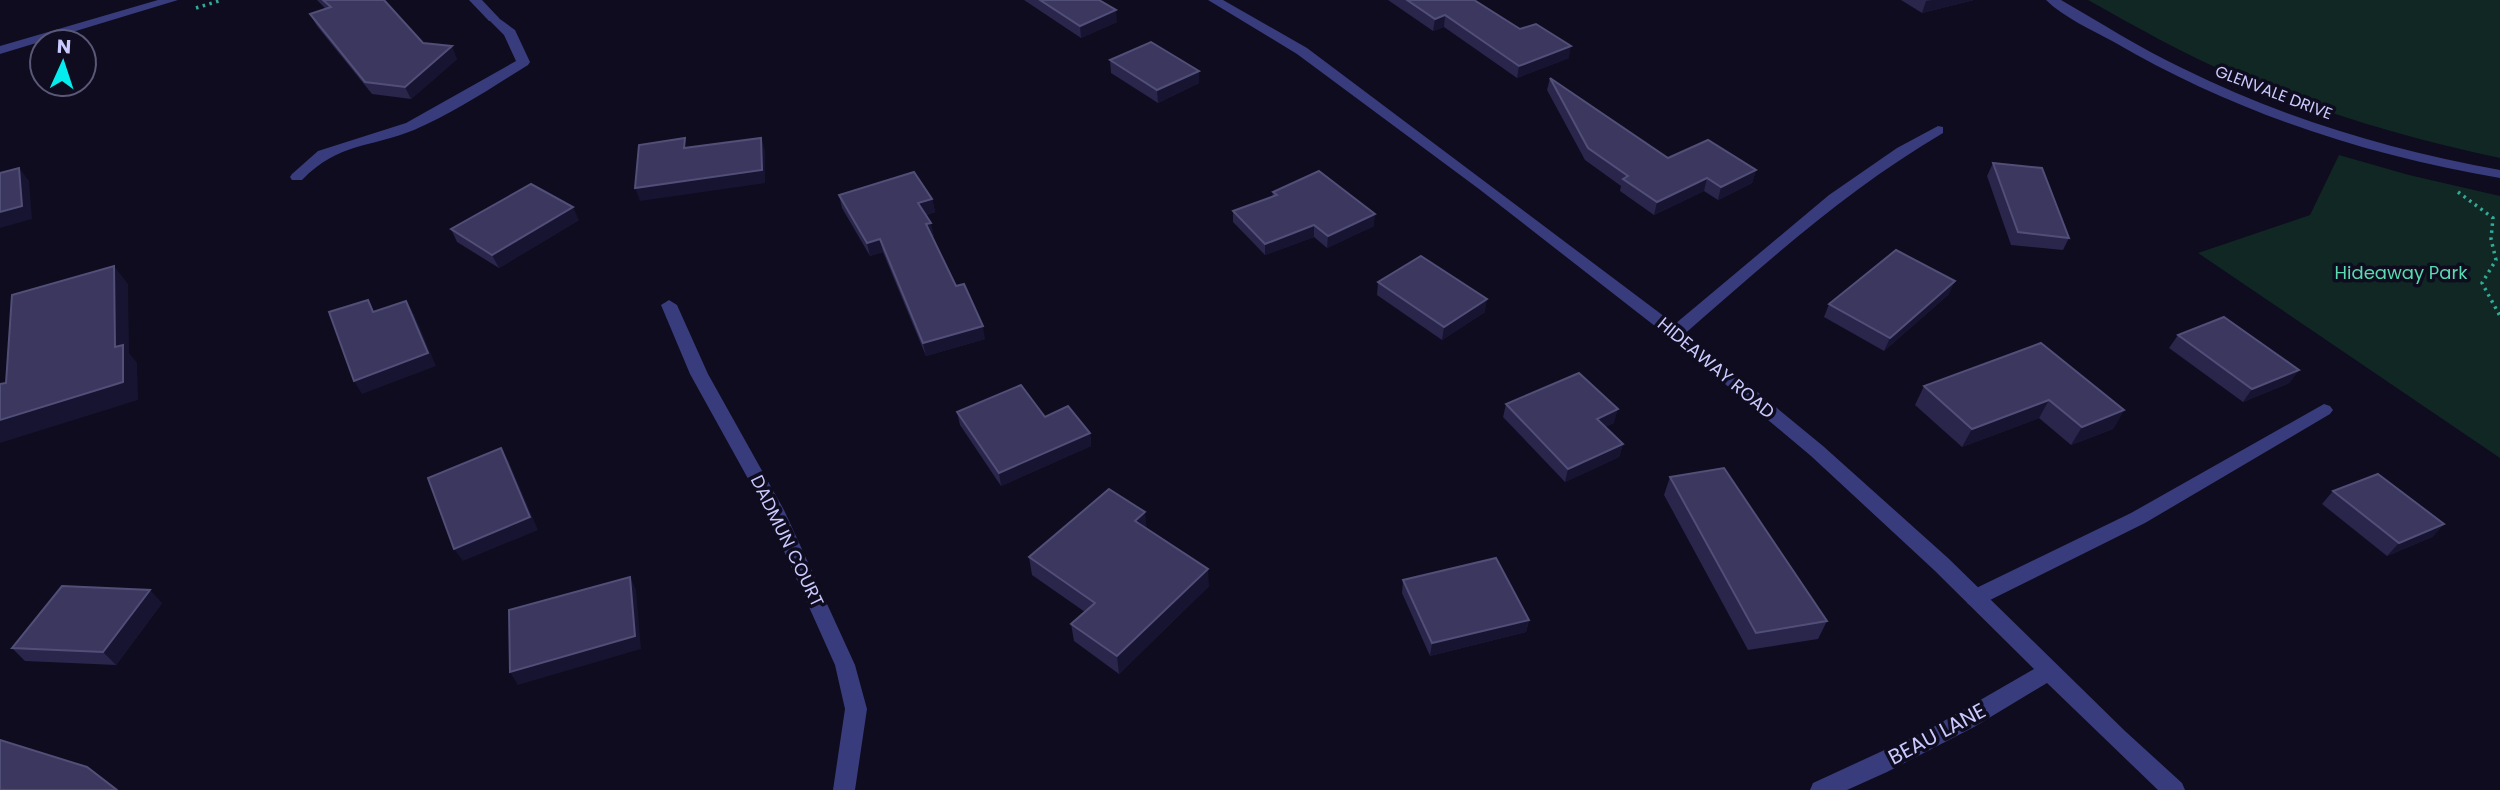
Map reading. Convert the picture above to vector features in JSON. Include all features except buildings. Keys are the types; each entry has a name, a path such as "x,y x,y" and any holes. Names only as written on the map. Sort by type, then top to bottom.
{"street":[{"path":"0,51 172,0"},
{"path":"297,177 311,160 349,142 409,127 523,62 510,33 475,0"},
{"name":"HIDEAWAY ROAD","path":"1214,0 1302,51 1675,333 1817,452 1975,598 2174,790"},
{"name":"GLENVALE DRIVE","path":"2052,0 2176,71 2291,120 2402,154 2500,174"},
{"path":"1675,333 1834,199 1895,154 1938,131"},
{"name":"DADMUN COURT","path":"669,305 699,374 775,510 845,665 856,709 844,790"},
{"path":"1975,598 2138,518 2325,410"},
{"name":"BEAU LANE","path":"1821,790 1858,776 2011,695 2049,671"}],"path":[{"path":"2455,189 2493,218 2491,244 2496,260 2482,284 2500,316"}],"green space":[{"path":"2088,0 2500,0 2500,158 2366,124 2300,102 2197,59"},
{"name":"Hideaway Park","path":"2339,155 2409,175 2500,196 2500,458 2198,253 2310,215"}]}
